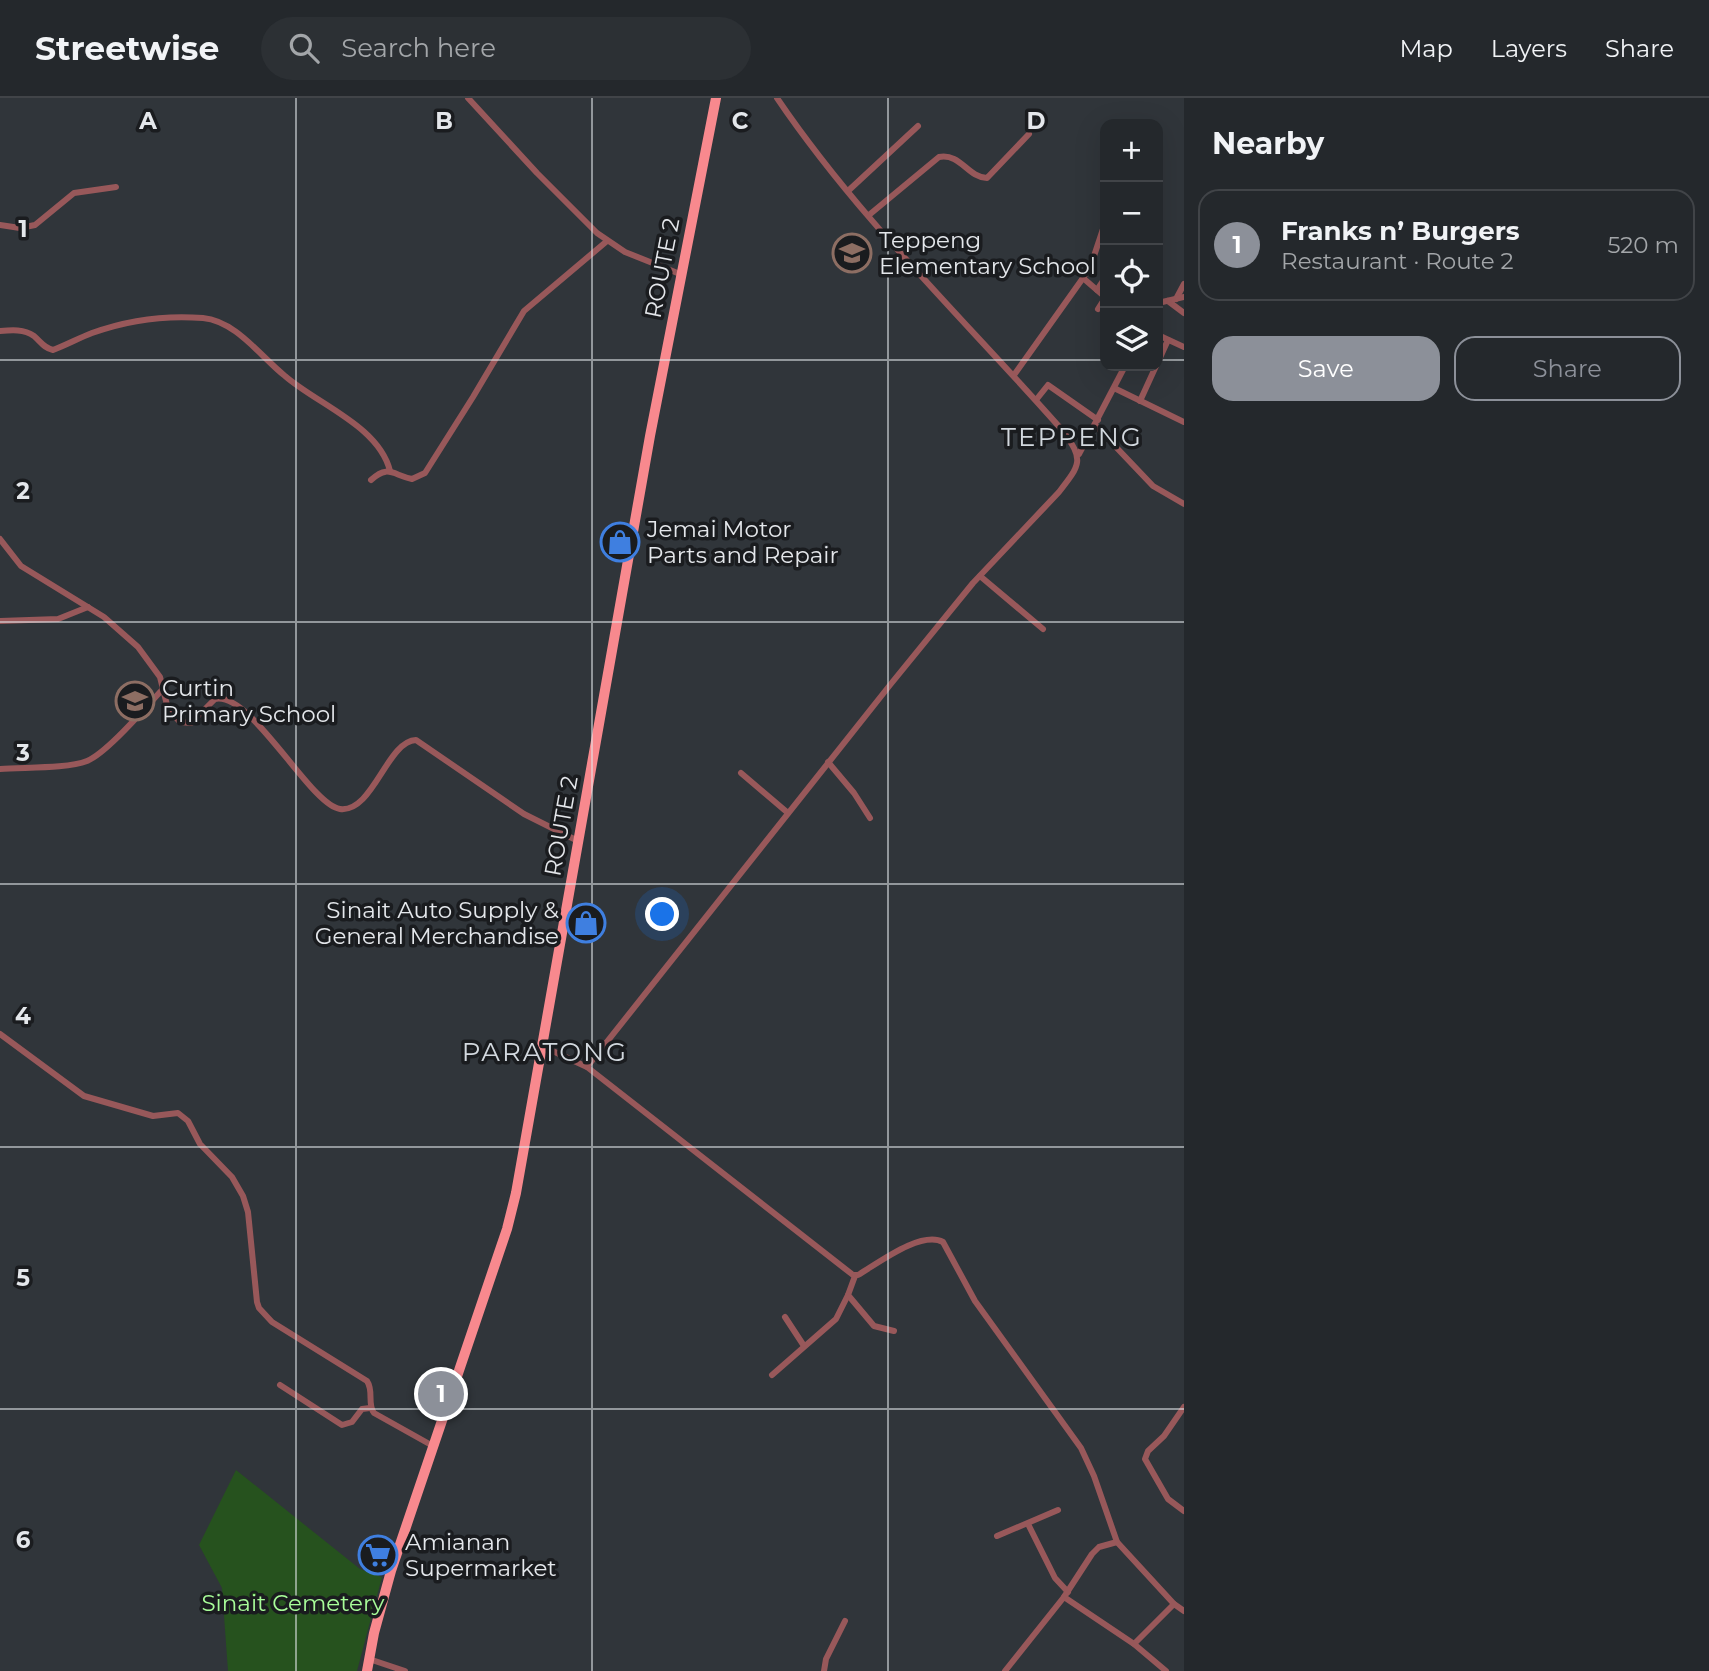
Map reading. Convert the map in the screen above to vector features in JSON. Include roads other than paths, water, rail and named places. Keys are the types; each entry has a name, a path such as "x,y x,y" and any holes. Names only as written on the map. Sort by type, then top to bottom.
{"highway":[{"name":"ROUTE 2","path":"367,1671 391,1571 507,1229 516,1193 680,274 716,98"}],"street":[{"path":"468,98 537,173 607,241 625,252 680,274"},
{"path":"777,98 848,191 1036,400 1079,454"},
{"path":"848,191 918,125"},
{"path":"869,215 939,157 948,155 979,177 987,178 1029,134"},
{"path":"0,225 27,228 35,225 74,193 116,187"},
{"path":"1014,375 1083,278 1091,265 1100,238"},
{"path":"371,480 379,473 390,471 412,479 428,470 524,311 607,241"},
{"path":"1083,278 1100,293"},
{"path":"1172,300 1184,284"},
{"path":"1097,290 1100,286"},
{"path":"1163,302 1184,297"},
{"path":"1172,300 1184,313"},
{"path":"0,331 26,332 33,335 44,347 53,350 90,334 132,321 204,318 214,321 252,344 290,380 358,427 382,451 390,471"},
{"path":"1163,338 1184,347"},
{"path":"1163,351 1168,340"},
{"path":"587,1067 828,762 980,576 1065,485 1122,371"},
{"path":"1140,401 1154,371"},
{"path":"1036,400 1044,387 1048,386 1097,423 1153,486 1184,504"},
{"path":"1114,388 1184,422"},
{"path":"0,539 21,566 113,624 138,647 156,671 168,709 176,718 191,723 215,699 232,701 272,739 323,798 336,808 356,805 403,745 415,740 524,814 578,841"},
{"path":"980,576 1043,629"},
{"path":"0,621 58,619 88,607"},
{"path":"0,769 75,763 90,759 133,722 162,690"},
{"path":"828,762 854,793 870,818"},
{"path":"741,773 789,813"},
{"path":"0,1034 84,1096 153,1116 176,1113 184,1116 194,1129 200,1144 232,1177 243,1196 248,1212 259,1308 272,1322 367,1381 370,1388 370,1408 374,1413 433,1446"},
{"path":"542,1045 587,1067 855,1276"},
{"path":"772,1375 838,1317 855,1276 909,1245 933,1238 943,1242 975,1301 1081,1448 1094,1476 1117,1542 1174,1604 1184,1611"},
{"path":"848,1295 874,1326 894,1331"},
{"path":"785,1317 804,1346"},
{"path":"280,1385 342,1425 352,1422 362,1409 370,1408"},
{"path":"1184,1407 1181,1418 1149,1451 1145,1459 1168,1499 1184,1511"},
{"path":"997,1535 1058,1510"},
{"path":"1028,1524 1066,1594 1166,1671"},
{"path":"1005,1671 1066,1594 1098,1547 1117,1542"},
{"path":"1134,1644 1174,1604"},
{"path":"824,1671 826,1659 845,1621"},
{"path":"369,1659 405,1671"}],"place":[{"name":"Teppeng Elementary School","path":"852,253"},
{"name":"Jemai Motor Parts and Repair","path":"620,542"},
{"name":"Curtin Primary School","path":"135,701"},
{"name":"Sinait Auto Supply & General Merchandise","path":"586,923"},
{"name":"Franks n’ Burgers","path":"441,1394"},
{"name":"Amianan Supermarket","path":"378,1555"}],"district":[{"name":"TEPPENG","path":"1072,437"},
{"name":"PARATONG","path":"545,1052"}],"park label":[{"name":"Sinait Cemetery","path":"293,1603"}]}
